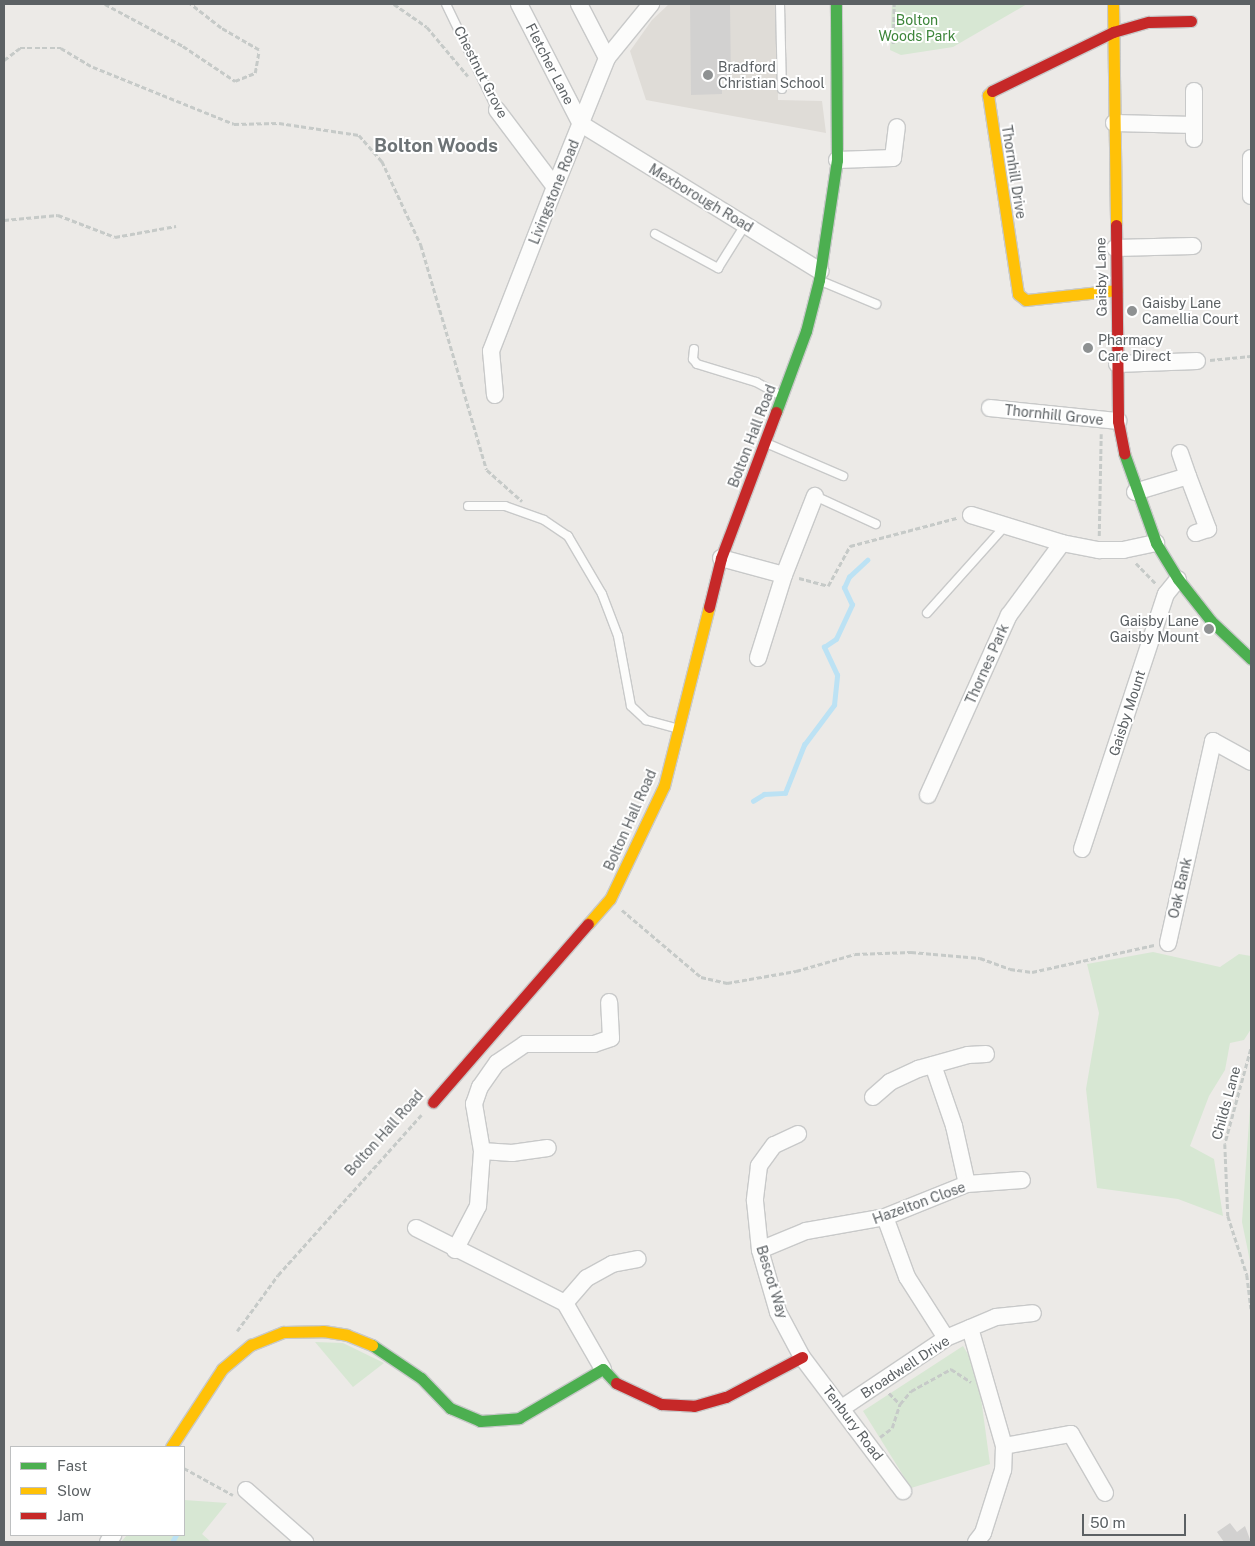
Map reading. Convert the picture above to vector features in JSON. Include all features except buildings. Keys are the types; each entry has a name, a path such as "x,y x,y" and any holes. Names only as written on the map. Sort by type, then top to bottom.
{"street":[{"name":"Fletcher Lane","path":"519,4 581,124"},
{"path":"579,4 608,58"},
{"name":"Bolton Hall Road","path":"433,1102 610,899 664,786 680,729 721,558 766,443 806,331 820,275 837,160 836,4"},
{"name":"Gaisby Lane","path":"1113,4 1118,421 1135,492 1156,543 1178,579 1211,621 1251,659"},
{"name":"Livingstone Road","path":"495,395 492,351 555,187 608,58 643,7"},
{"path":"1113,32 1149,22 1192,21"},
{"name":"Thornhill Drive","path":"1113,32 994,89 988,95 1018,294 1026,300 1116,290"},
{"path":"1114,123 1194,132 1194,91"},
{"name":"Chestnut Grove","path":"497,110 555,187"},
{"name":"Mexborough Road","path":"581,124 745,225 820,275"},
{"path":"837,160 893,158 897,127"},
{"path":"1251,158 1251,196"},
{"path":"1116,248 1193,246"},
{"path":"1117,364 1197,361"},
{"name":"Thornhill Grove","path":"990,408 1118,421"},
{"path":"1180,453 1208,529 1196,533"},
{"path":"1135,492 1188,476"},
{"path":"758,658 784,575 815,496"},
{"path":"971,515 1062,543 1099,550 1123,550 1156,543"},
{"name":"Thornes Park","path":"928,795 1010,615 1062,543"},
{"path":"721,558 784,575"},
{"name":"Gaisby Mount","path":"1082,849 1166,594 1178,579"},
{"name":"Oak Bank","path":"1168,943 1213,741 1251,762"},
{"path":"455,1250 478,1206 482,1151 474,1104 480,1087 497,1063 525,1044 594,1044 611,1038 609,1002"},
{"path":"873,1097 890,1082 933,1065 968,1055 986,1054"},
{"path":"933,1065 954,1126 967,1184"},
{"name":"Bescot Way","path":"798,1134 774,1145 759,1166 755,1201 760,1250 778,1312 802,1357"},
{"path":"482,1151 512,1153 548,1148"},
{"name":"Hazelton Close","path":"760,1250 806,1232 885,1217 967,1184 1022,1180"},
{"path":"885,1217 906,1277 946,1338"},
{"path":"416,1228 455,1250 565,1303 603,1368 617,1384 661,1404 694,1406 726,1396 802,1357"},
{"path":"565,1303 587,1278 612,1264 638,1259"},
{"name":"Broadwell Drive","path":"842,1408 946,1338 996,1317 1033,1312"},
{"path":"970,1328 1004,1446 1003,1470 983,1533 976,1542"},
{"path":"172,1446 222,1369 251,1345 284,1332 323,1331 347,1335 381,1349 420,1378 450,1408 480,1421 519,1418 603,1368"},
{"name":"Tenbury Road","path":"802,1357 903,1491"},
{"path":"1004,1446 1070,1434 1106,1493"},
{"path":"246,1490 306,1542"}],"lane":[{"name":"Chestnut Grove","path":"446,4 497,110"},
{"path":"780,4 782,90"},
{"path":"655,234 718,268 745,225"},
{"path":"820,275 876,304"},
{"path":"694,349 693,359 697,364 756,382 782,398"},
{"path":"766,443 843,476"},
{"path":"815,496 876,524"},
{"path":"468,506 505,506 531,515 568,536 602,594 618,636 631,706 646,720 680,729"},
{"path":"927,614 1006,525"}],"path":[{"path":"105,4 183,46 236,81 255,74 259,50 221,28 190,4"},
{"path":"394,4 427,28 471,80"},
{"path":"893,44 894,4"},
{"path":"4,60 20,48 61,48 93,66 234,124 278,123 359,135 382,161 421,245 487,470 519,496 531,515"},
{"path":"4,220 58,215 115,236 176,226"},
{"path":"1197,361 1251,356"},
{"path":"1099,550 1101,420"},
{"path":"784,575 828,586 850,546 971,515"},
{"path":"1123,550 1166,594"},
{"path":"610,899 701,977 727,983 796,972 855,954 911,952 980,958 1010,969 1032,972 1168,943"},
{"name":"Childs Lane","path":"1251,1049 1224,1144 1228,1216 1247,1275 1251,1309"},
{"name":"Bolton Hall Road","path":"232,1338 278,1275 433,1102"},
{"path":"869,1445 892,1428 900,1404 919,1386 952,1369 976,1386"},
{"path":"185,1469 231,1496 246,1490"}],"shaded area":[{"name":"Bradford Christian School","path":"669,4 777,4 778,100 822,101 826,133 646,100 630,51 652,20"}],"green space":[{"name":"Bolton Woods Park","path":"892,4 1027,4 953,47 901,55 890,50"},
{"path":"1153,952 1220,967 1239,954 1251,956 1251,1029 1244,1040 1230,1043 1225,1070 1209,1096 1190,1146 1214,1159 1223,1216 1178,1199 1097,1188 1086,1089 1099,1013 1087,964"},
{"path":"1251,1093 1251,1266 1242,1222"},
{"path":"315,1342 343,1343 384,1363 353,1387"},
{"path":"963,1346 977,1369 990,1464 911,1488 863,1411"},
{"path":"185,1500 227,1503 202,1534 211,1542 121,1542 126,1536 185,1536"}],"waterway":[{"path":"753,801 764,794 785,793 804,745 834,705 837,675 824,647 836,639 852,605 844,588 849,577 867,560"},
{"path":"172,1542 175,1536"}],"traffic: fast":[{"path":"776,412 806,331 819,280 837,160 836,4"},
{"path":"1124,453 1156,543 1178,579 1211,621 1251,659"},
{"path":"372,1345 421,1378 450,1408 480,1421 519,1418 603,1369 616,1383"}],"traffic: slow":[{"path":"1113,4 1116,225"},
{"path":"992,91 988,95 1018,294 1026,300 1116,290"},
{"path":"588,924 610,899 664,786 709,607"},
{"path":"172,1446 222,1369 251,1345 284,1332 323,1331 347,1335 372,1345"}],"traffic: jam":[{"path":"992,91 1113,32 1149,22 1191,21"},
{"path":"1116,225 1118,421 1124,453"},
{"path":"709,607 721,558 776,412"},
{"path":"433,1102 588,924"},
{"path":"616,1383 661,1404 694,1406 726,1397 802,1357"}],"place":[{"name":"Bradford Christian School","path":"708,75"},
{"name":"Gaisby Lane Camellia Court","path":"1132,311"},
{"name":"Pharmacy Care Direct","path":"1088,348"},
{"name":"Gaisby Lane Gaisby Mount","path":"1209,629"}],"district":[{"name":"Bolton Woods","path":"436,146"}]}
